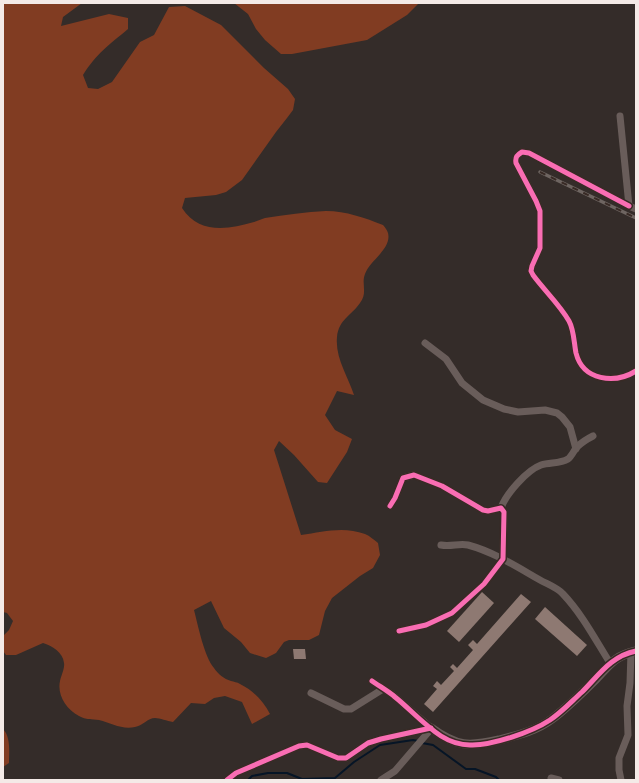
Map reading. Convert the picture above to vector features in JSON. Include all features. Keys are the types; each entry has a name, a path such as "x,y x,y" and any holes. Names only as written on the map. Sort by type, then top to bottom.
{"street":[{"path":"620,116 629,206"},
{"path":"636,209 530,153 522,152 518,154 515,159 540,212 540,248 531,271 570,322 576,355 586,371 592,375 607,379 621,378 636,371"},
{"path":"425,343 446,359 468,389 486,402 504,409 518,412 545,410 558,413 570,427 576,449"},
{"path":"501,508 505,498 513,487 534,469 539,466 564,461 569,458 584,441 593,436"},
{"path":"390,506 403,478 414,475 442,486 483,510 501,508"},
{"path":"399,631 426,625 452,613 484,584 503,559 504,512 501,508"},
{"path":"441,545 452,546 467,544 503,559 562,592 577,611 610,663"},
{"path":"372,681 393,695 442,736 455,742 469,745 483,744 521,735 537,728 562,711 610,663 618,657 634,651 627,706 628,735 619,758 621,780"},
{"path":"311,693 344,709 351,709 383,689"},
{"path":"381,780 395,771 431,728"},
{"path":"227,780 236,773 299,746 307,744 338,758 346,758 368,743 431,728"},
{"path":"551,778 560,780"}],"shaded area":[{"path":"3,3 82,3 63,17 61,26 109,14 128,18 128,29 98,55 83,75 88,88 98,89 112,82 140,42 154,35 169,7 185,6 221,25 264,68 288,89 295,99 293,110 242,180 226,192 216,195 185,198 182,208 197,222 214,228 234,227 265,218 333,211 355,215 383,225 388,233 387,244 365,274 364,296 357,307 340,326 338,331 337,345 340,360 354,395 337,391 325,415 335,430 352,439 347,452 327,483 318,482 294,455 279,441 274,450 301,535 333,530 349,530 357,532 367,535 378,543 380,555 373,568 360,576 332,598 325,611 319,635 309,640 289,640 284,642 276,653 266,658 250,653 241,642 224,628 211,601 194,610 199,632 210,663 224,678 239,683 254,693 270,714 252,724 242,702 225,696 214,698 205,704 191,703 173,722 155,718 150,719 138,726 126,728 99,720 84,718 70,710 66,706 61,696 59,686 64,663 62,656 56,650 43,643 16,655 6,655 3,651 3,636 9,630 13,621 7,613 3,612"},
{"path":"234,3 419,3 407,15 367,40 292,54 281,54 265,40 256,29 248,14"},
{"path":"3,729 6,732 8,741 9,763 3,767"}],"building":[{"path":"482,592 494,603 459,642 447,631"},
{"path":"521,594 531,602 433,712 424,704 437,689 433,686 437,681 441,685 454,671 450,667 453,664 457,668 473,650 468,645 473,640 477,644"},
{"path":"545,607 587,645 577,656 535,619"},
{"path":"293,649 305,649 306,659 294,659"}],"waterway":[{"path":"248,780 252,776 268,773 287,773 302,779 335,778 354,762 380,745 413,740 418,741"},
{"path":"422,743 433,745 466,769 475,769 496,777 499,780"}],"railway":[{"path":"540,172 636,218"}],"cycle path":[{"path":"629,206 529,153 522,152 516,158 516,163 540,211 540,248 531,271 537,281 561,309 569,321 573,332 576,353 580,362 585,369 601,377 619,378 636,371"},
{"path":"390,506 403,478 414,475 442,486 483,510 488,511 501,508 504,512 503,559 484,584 452,613 426,625 399,631"},
{"path":"372,681 401,702 441,736 451,741 466,745 479,745 500,741 542,725 559,714 612,662 619,657 636,651"},
{"path":"227,780 236,773 299,746 307,745 338,758 346,758 368,743 431,728"}]}
